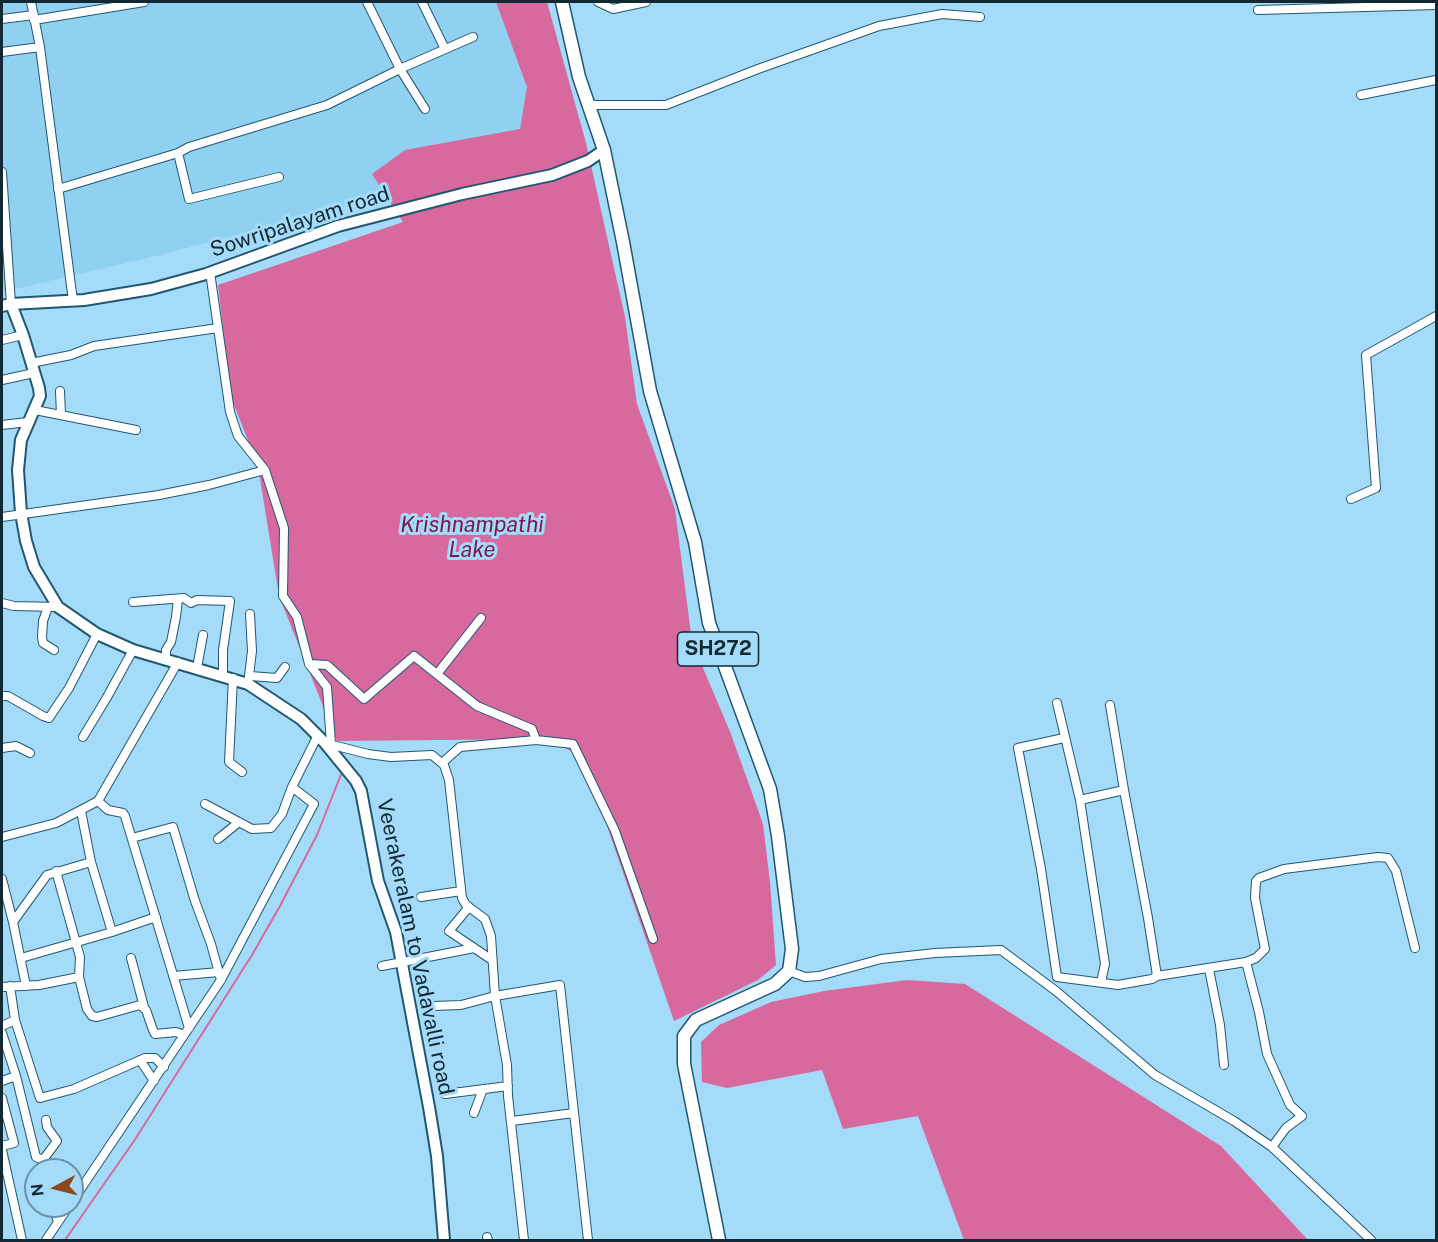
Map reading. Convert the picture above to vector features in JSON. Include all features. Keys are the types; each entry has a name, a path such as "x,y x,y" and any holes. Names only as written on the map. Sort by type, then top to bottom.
{"main road":[{"name":"SH272","path":"561,2 579,77 604,150 650,391 695,542 709,623 770,789 792,949 789,971"},
{"path":"719,1240 684,1065 684,1036 696,1020 775,984 789,971"}],"street":[{"path":"32,2 40,47 73,301"},
{"path":"2,19 34,18 144,2"},
{"path":"368,2 400,69 424,109"},
{"path":"422,2 445,49"},
{"path":"598,2 613,9 646,2"},
{"path":"1258,10 1437,5"},
{"path":"588,105 666,105 879,26 942,14 980,17"},
{"path":"58,189 327,105 400,69 473,37"},
{"path":"2,52 40,47"},
{"path":"1361,95 1437,80"},
{"name":"Sowripalayam road","path":"6,305 73,301 151,289 210,272 338,226 462,194 552,175 588,161 604,150"},
{"path":"178,153 189,199 279,177"},
{"path":"2,172 6,305 23,335 40,396 21,440 18,470 21,513 34,567 53,607"},
{"path":"205,804 252,829 271,828 282,814 292,787 329,744 327,687 309,664 297,617 284,596 284,528 265,470 238,436 226,392 210,272"},
{"path":"1351,499 1376,488 1366,354 1437,316"},
{"path":"2,380 94,346 218,328"},
{"path":"2,340 23,335"},
{"path":"60,391 61,415"},
{"path":"35,410 136,429"},
{"path":"2,425 28,422"},
{"path":"2,516 159,495 265,470"},
{"path":"133,602 184,598 191,603 197,600 230,601 223,650 228,677 229,762 242,772"},
{"path":"166,659 178,599"},
{"path":"2,603 14,606 53,607"},
{"path":"53,607 43,621 42,637 43,643 54,650"},
{"name":"Veerakeralam to Vadavalli road","path":"53,607 97,634 133,650 228,677 249,680 329,744 350,773 361,791 378,881 396,932 437,1156 444,1240"},
{"path":"250,614 252,651 249,680 277,678 285,667"},
{"path":"437,674 481,618"},
{"path":"2,696 8,696 50,718 97,634"},
{"path":"197,668 203,635"},
{"path":"82,737 133,650"},
{"path":"309,664 327,665 364,699 414,656 477,706 532,729 536,740"},
{"path":"2,837 56,823 98,801 178,663"},
{"path":"1057,703 1080,800 1105,964 1101,982"},
{"path":"1110,705 1157,976"},
{"path":"1056,991 1057,977 1041,868 1018,748 1064,738"},
{"path":"442,763 460,747 536,740 573,744 615,831 653,939"},
{"path":"329,744 392,758 432,755 442,763 449,780 462,898 469,907 485,919 491,936 495,996 501,1020 524,1240"},
{"path":"2,748 16,746 30,753"},
{"path":"85,1183 187,1032 314,804 292,787"},
{"path":"1080,800 1124,790"},
{"path":"98,801 108,810 123,813 156,917 187,1032"},
{"path":"81,811 91,862 112,932"},
{"path":"218,839 239,822"},
{"path":"132,838 173,828 220,976"},
{"path":"1057,977 1118,985 1157,976 1246,962 1256,958 1265,950 1256,898 1256,881 1259,878 1284,869 1378,857 1388,858 1396,871 1415,948"},
{"path":"14,922 47,875 91,862"},
{"path":"56,871 80,957 79,977 87,1009 92,1016 97,1017 133,1006 144,1007"},
{"path":"2,879 14,922 26,986"},
{"path":"422,897 461,891"},
{"path":"469,907 449,931 492,960"},
{"path":"21,958 156,917"},
{"path":"382,966 474,948"},
{"path":"789,971 804,977 819,976 881,959 935,953 1001,950 1056,991 1155,1075 1234,1121 1272,1147 1371,1240"},
{"path":"131,958 144,1007 156,1034 187,1032"},
{"path":"1246,962 1267,1054 1290,1105 1302,1116 1286,1128 1272,1147"},
{"path":"1209,969 1220,1025 1224,1065"},
{"path":"173,976 220,976"},
{"path":"79,977 39,985 6,986 40,1098 74,1089 140,1060 155,1058 164,1067"},
{"path":"432,1006 461,1005 495,996 560,985 588,1240"},
{"path":"2,1026 15,1020"},
{"path":"2,1033 16,1076 36,1157 38,1158"},
{"path":"140,1060 154,1081"},
{"path":"2,1081 16,1076"},
{"path":"445,1094 508,1086"},
{"path":"474,1113 483,1089"},
{"path":"2,1098 14,1143 2,1148 22,1240"},
{"path":"512,1120 574,1113"},
{"path":"44,1158 57,1141 47,1127 46,1120"},
{"path":"57,1218 58,1222"},
{"path":"46,1240 61,1218"}],"shaded area":[{"path":"2,2 535,2 579,145 156,256 2,292"}],"water":[{"name":"Krishnampathi Lake","path":"496,2 547,2 586,143 625,317 637,404 675,509 692,642 731,734 763,824 776,965 758,980 674,1021 583,756 544,739 337,741 279,596 258,466 231,397 218,285 403,222 372,174 405,150 520,129 527,87"},
{"path":"907,980 965,984 1221,1146 1308,1240 964,1240 918,1116 843,1129 822,1070 727,1088 702,1082 701,1042 719,1025 771,1002 824,991"}],"waterway":[{"path":"65,1240 134,1141 252,955 317,835 342,772"}]}
